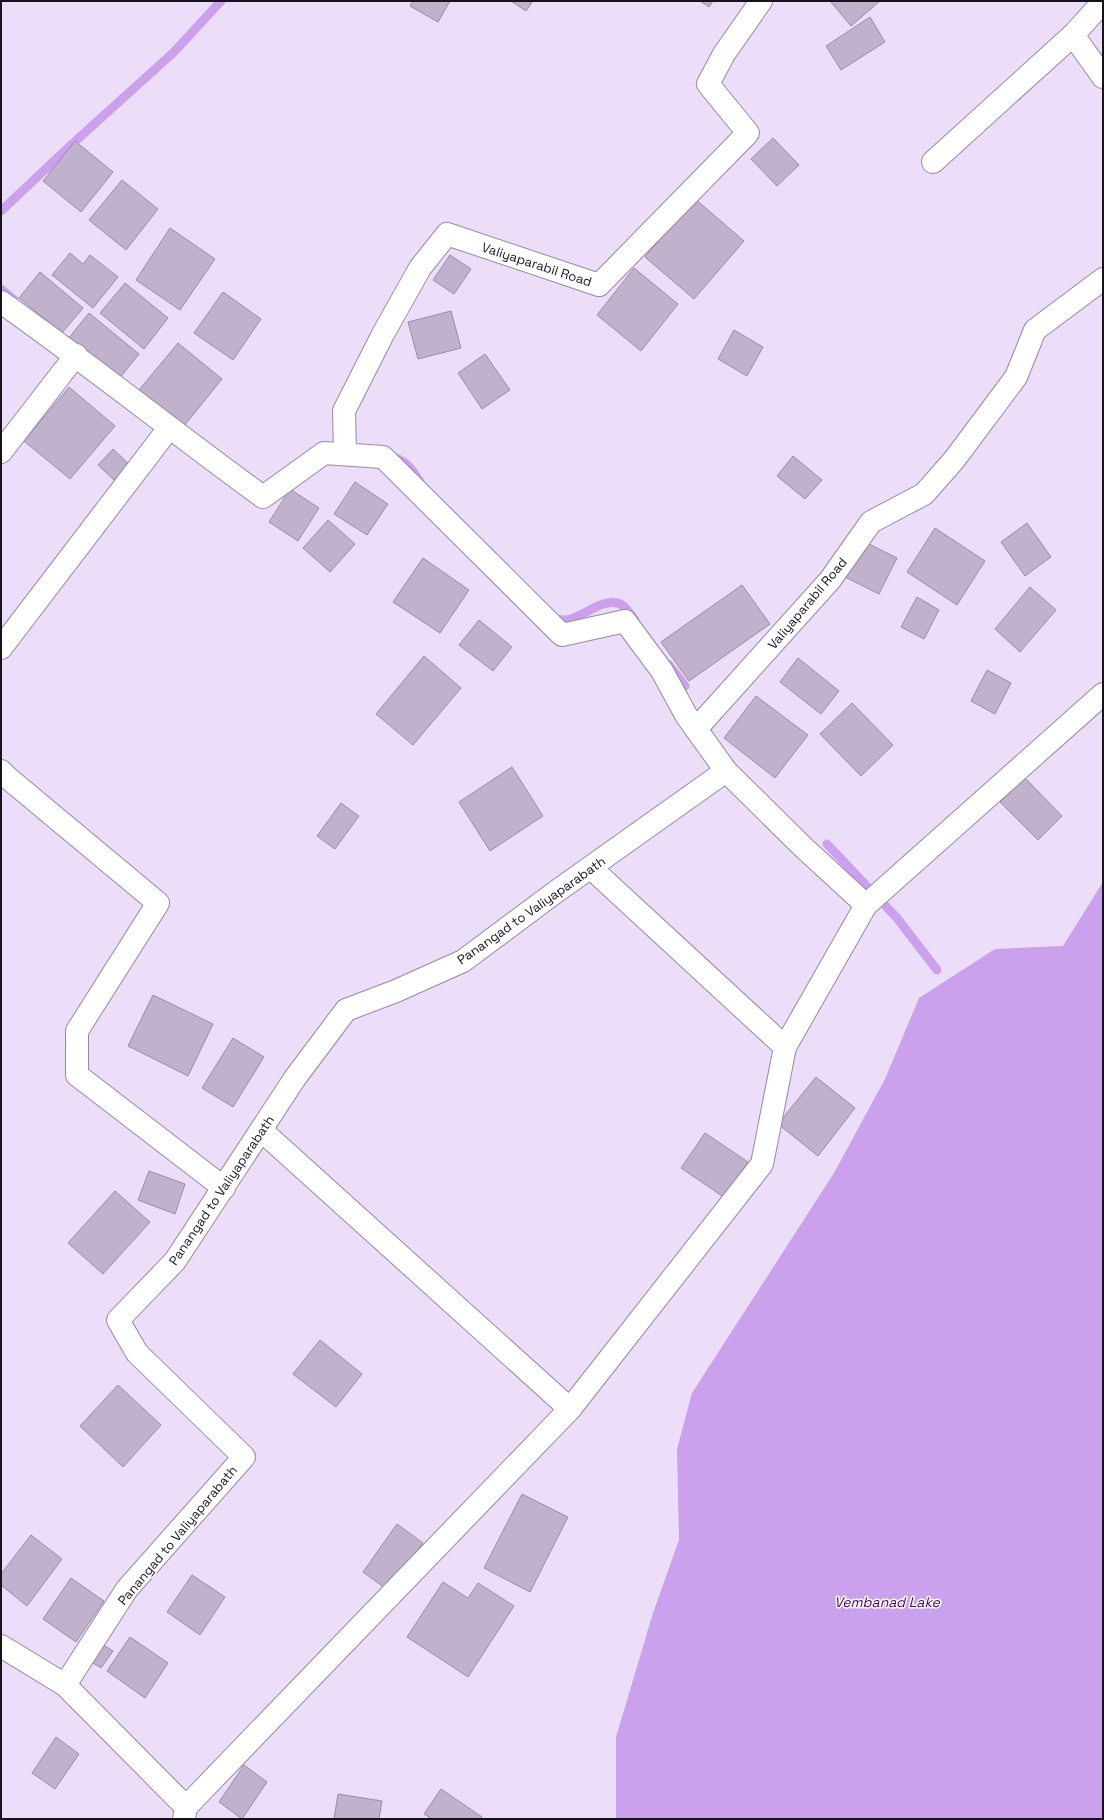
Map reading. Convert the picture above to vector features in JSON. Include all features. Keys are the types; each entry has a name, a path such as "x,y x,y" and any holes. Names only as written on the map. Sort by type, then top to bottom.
{"street":[{"name":"Valiyaparabil Road","path":"345,454 344,411 383,334 420,268 448,234 599,285 748,133 708,84 724,54 761,1"},
{"path":"933,162 1073,35 1103,2"},
{"path":"1073,35 1103,77"},
{"name":"Valiyaparabil Road","path":"696,729 830,580 871,522 924,494 954,460 1016,377 1034,330 1103,279"},
{"path":"1,302 76,355 169,428 263,497 324,453 383,457 562,635 625,621 662,671 686,714 726,771 803,847 866,905"},
{"path":"1,452 76,355"},
{"path":"1,648 169,428"},
{"path":"1,1646 65,1685 185,1813 570,1409 762,1164 785,1047 866,905 1103,694"},
{"path":"1,771 158,903 77,1031 77,1075 224,1188"},
{"name":"Panangad to Valiyaparabath","path":"65,1685 127,1589 244,1457 137,1353 118,1320 175,1261 262,1131 295,1078 346,1010 396,991 463,961 726,771"},
{"path":"591,868 785,1047"},
{"path":"262,1131 570,1409"}],"water":[{"name":"Vembanad Lake","path":"1103,882 1103,1819 616,1819 616,1737 653,1613 679,1540 677,1449 692,1393 834,1173 885,1079 919,998 995,949 1063,946"}],"building":[{"path":"413,1 450,1 438,22 410,6"},
{"path":"511,1 533,1 526,11"},
{"path":"700,1 713,1 709,7"},
{"path":"830,1 880,1 851,26"},
{"path":"870,17 885,42 841,70 826,46"},
{"path":"773,138 799,165 777,186 751,159"},
{"path":"75,141 113,172 81,212 43,181"},
{"path":"122,180 158,209 126,250 89,220"},
{"path":"694,198 744,241 694,299 645,257"},
{"path":"170,228 215,259 180,310 136,280"},
{"path":"70,253 83,264 90,255 118,277 93,308 52,275"},
{"path":"450,255 471,269 454,294 433,280"},
{"path":"634,268 678,304 641,351 597,315"},
{"path":"40,272 83,308 62,333 19,298"},
{"path":"125,283 168,318 144,349 100,313"},
{"path":"223,292 261,319 233,360 194,333"},
{"path":"451,311 461,348 418,359 408,322"},
{"path":"89,313 139,354 118,380 68,339"},
{"path":"734,330 763,347 747,376 718,359"},
{"path":"178,343 222,379 184,426 139,390"},
{"path":"485,354 510,390 482,409 458,373"},
{"path":"69,387 115,426 70,479 24,441"},
{"path":"113,449 131,466 116,482 98,465"},
{"path":"793,456 822,480 805,499 777,476"},
{"path":"355,482 388,504 367,535 334,514"},
{"path":"290,489 319,508 298,541 269,522"},
{"path":"328,520 355,544 330,572 303,548"},
{"path":"1027,523 1051,557 1025,576 1001,542"},
{"path":"935,528 985,561 957,605 907,572"},
{"path":"863,541 897,558 879,594 845,577"},
{"path":"423,558 469,590 440,633 393,602"},
{"path":"742,585 770,624 689,681 661,642"},
{"path":"1030,587 1056,610 1020,652 995,629"},
{"path":"917,597 939,610 924,639 901,627"},
{"path":"479,620 512,647 493,671 459,645"},
{"path":"424,656 461,688 413,745 376,714"},
{"path":"798,658 839,691 821,714 780,682"},
{"path":"987,670 1011,683 995,714 971,701"},
{"path":"756,696 808,735 775,778 724,738"},
{"path":"852,703 893,745 861,776 820,734"},
{"path":"512,767 543,816 490,851 459,802"},
{"path":"1025,778 1062,816 1038,840 1000,802"},
{"path":"341,803 359,816 335,849 317,836"},
{"path":"153,995 213,1024 188,1076 128,1046"},
{"path":"233,1038 264,1057 233,1107 202,1088"},
{"path":"816,1077 855,1108 818,1156 778,1124"},
{"path":"705,1133 748,1162 725,1198 681,1168"},
{"path":"149,1171 185,1184 175,1214 138,1200"},
{"path":"115,1191 150,1222 103,1274 68,1243"},
{"path":"320,1340 362,1374 336,1407 293,1374"},
{"path":"118,1385 161,1425 123,1467 80,1426"},
{"path":"522,1494 568,1517 530,1592 484,1568"},
{"path":"397,1524 423,1543 389,1591 363,1572"},
{"path":"31,1535 62,1559 27,1606 1,1585 1,1574"},
{"path":"192,1575 225,1597 200,1635 167,1612"},
{"path":"71,1578 104,1601 76,1642 43,1619"},
{"path":"443,1582 468,1598 478,1583 514,1606 468,1677 407,1637"},
{"path":"130,1637 168,1663 145,1698 107,1671"},
{"path":"102,1644 113,1651 101,1668 90,1661"},
{"path":"56,1737 79,1754 55,1789 32,1773"},
{"path":"244,1765 267,1782 242,1819 219,1802"},
{"path":"441,1789 482,1817 481,1819 432,1819 424,1814"},
{"path":"338,1794 382,1801 379,1819 334,1819"}],"waterway":[{"path":"1,211 174,52 221,1"},
{"path":"1,289 14,300"},
{"path":"390,456 405,463 420,482"},
{"path":"552,617 560,620 568,620 601,605 617,603 622,605 635,620"},
{"path":"669,665 685,686"},
{"path":"827,844 897,918 937,970"}]}
